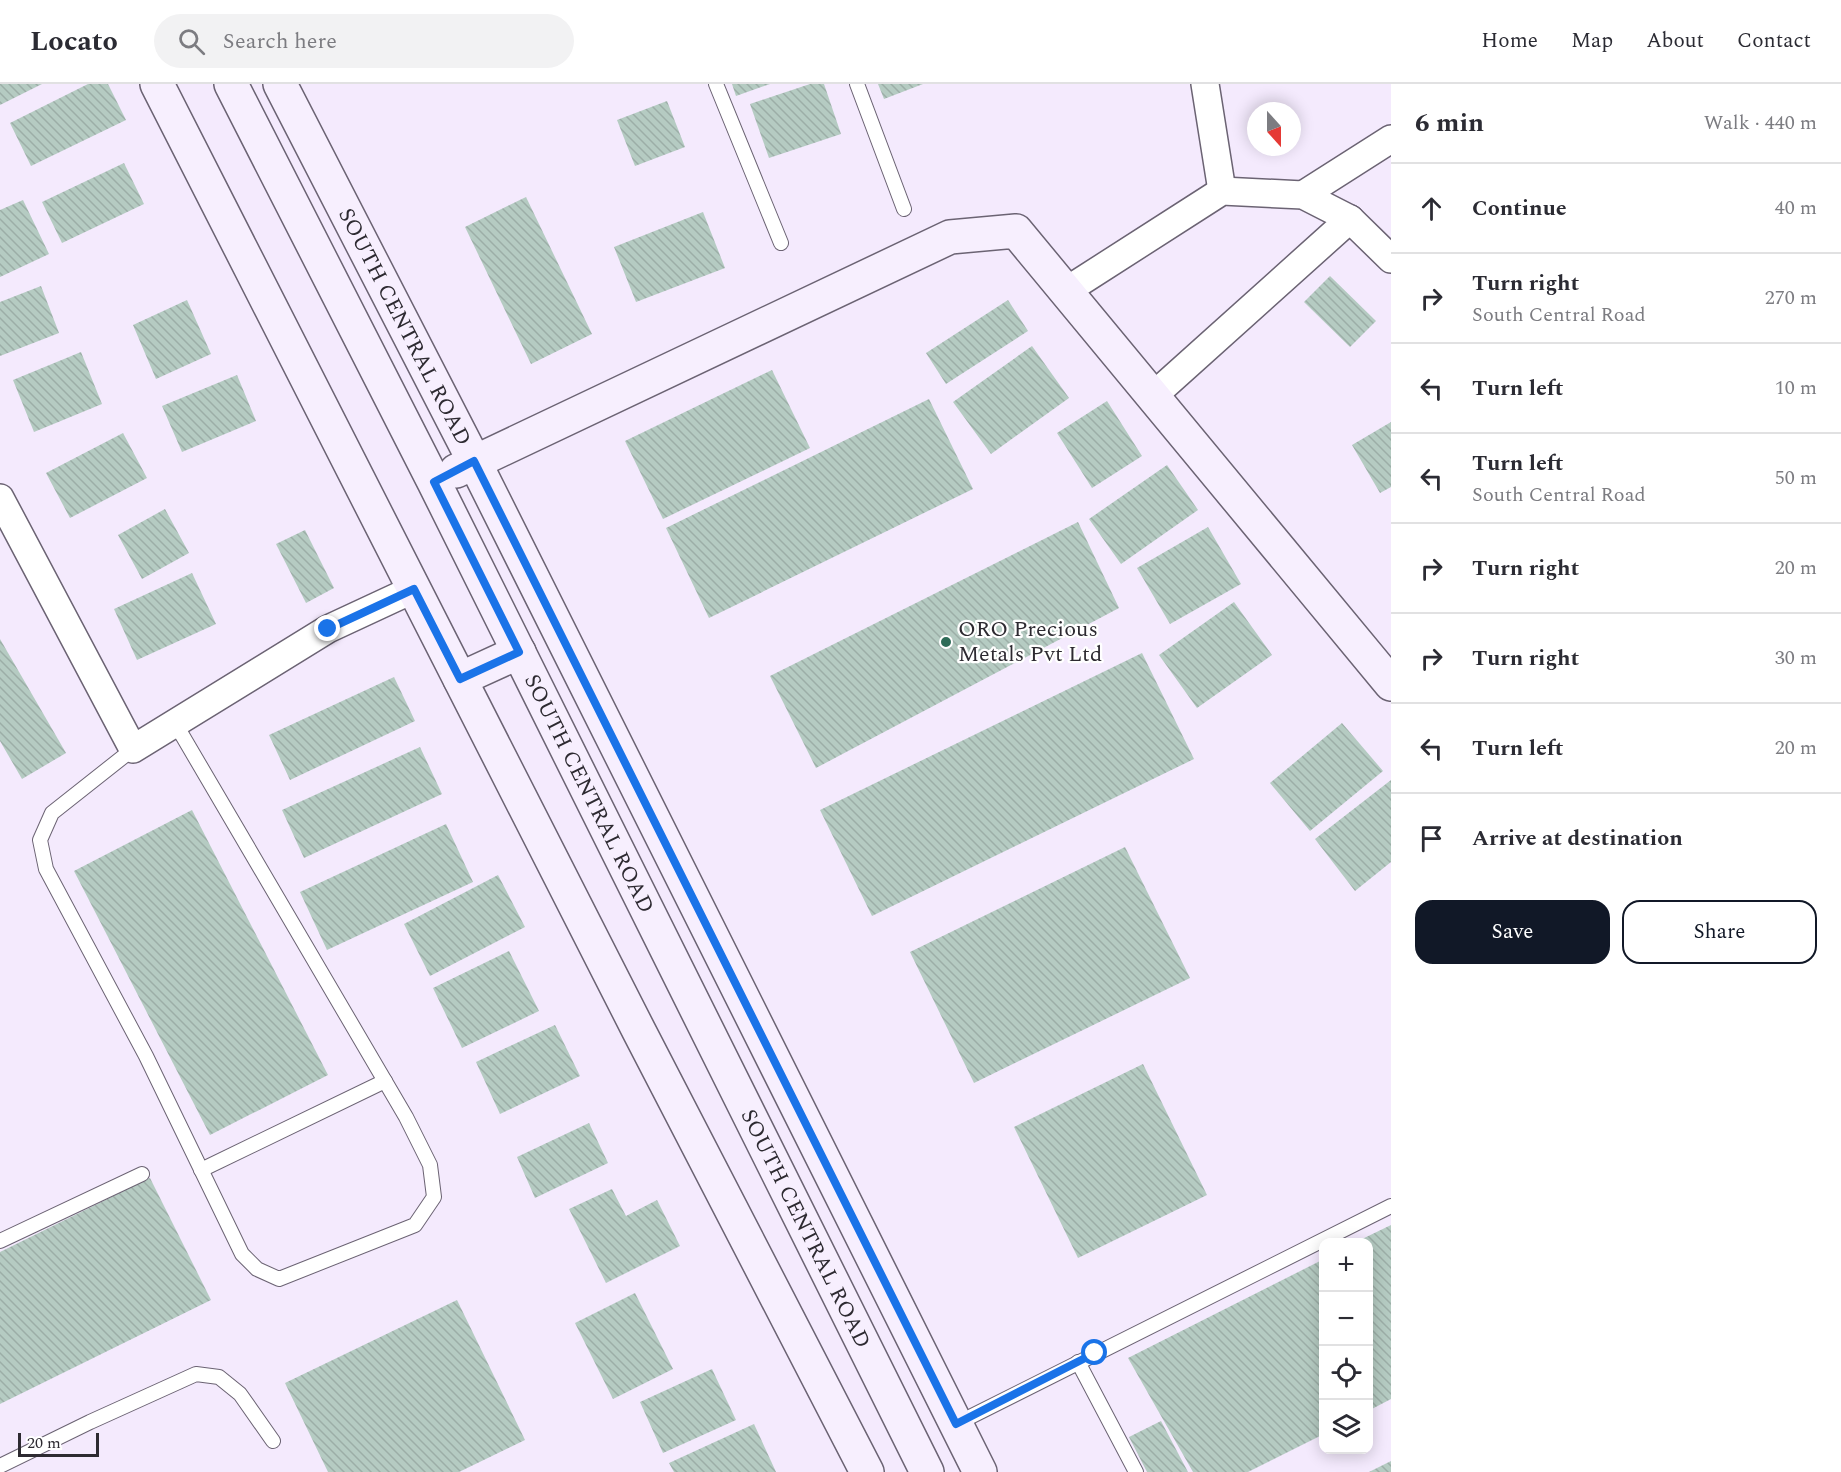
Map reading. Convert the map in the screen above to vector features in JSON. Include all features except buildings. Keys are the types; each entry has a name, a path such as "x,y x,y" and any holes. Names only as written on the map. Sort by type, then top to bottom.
{"main road":[{"path":"156,84 639,1031 867,1472"},
{"name":"SOUTH CENTRAL ROAD","path":"231,84 434,482 927,1472"},
{"name":"SOUTH CENTRAL ROAD","path":"280,84 474,461 980,1472"},
{"path":"434,482 474,461 950,237 1016,231 1391,684"},
{"path":"460,679 519,652"}],"street":[{"path":"1205,84 1222,191"},
{"path":"1303,195 1391,139"},
{"path":"1066,291 1222,191 1303,195 1350,219 1391,259"},
{"path":"1153,396 1350,219"},
{"path":"0,498 133,749 328,629 414,589"}],"lane":[{"path":"716,84 781,243"},
{"path":"857,84 904,209"},
{"path":"133,749 52,813 40,840 46,868 146,1056 242,1254 256,1269 279,1279 414,1225 434,1197 429,1165 385,1081 175,723"},
{"path":"201,1170 385,1081"},
{"path":"0,1241 142,1174"},
{"path":"956,1424 1391,1206"},
{"path":"1078,1362 1136,1472"},
{"path":"0,1466 196,1374 219,1377 240,1395 273,1441"}],"place":[{"name":"ORO Precious Metals Pvt Ltd","path":"946,642"}],"route":[{"path":"328,629 414,589 460,679 519,652 434,482 474,461 956,1424 1095,1353"}]}
